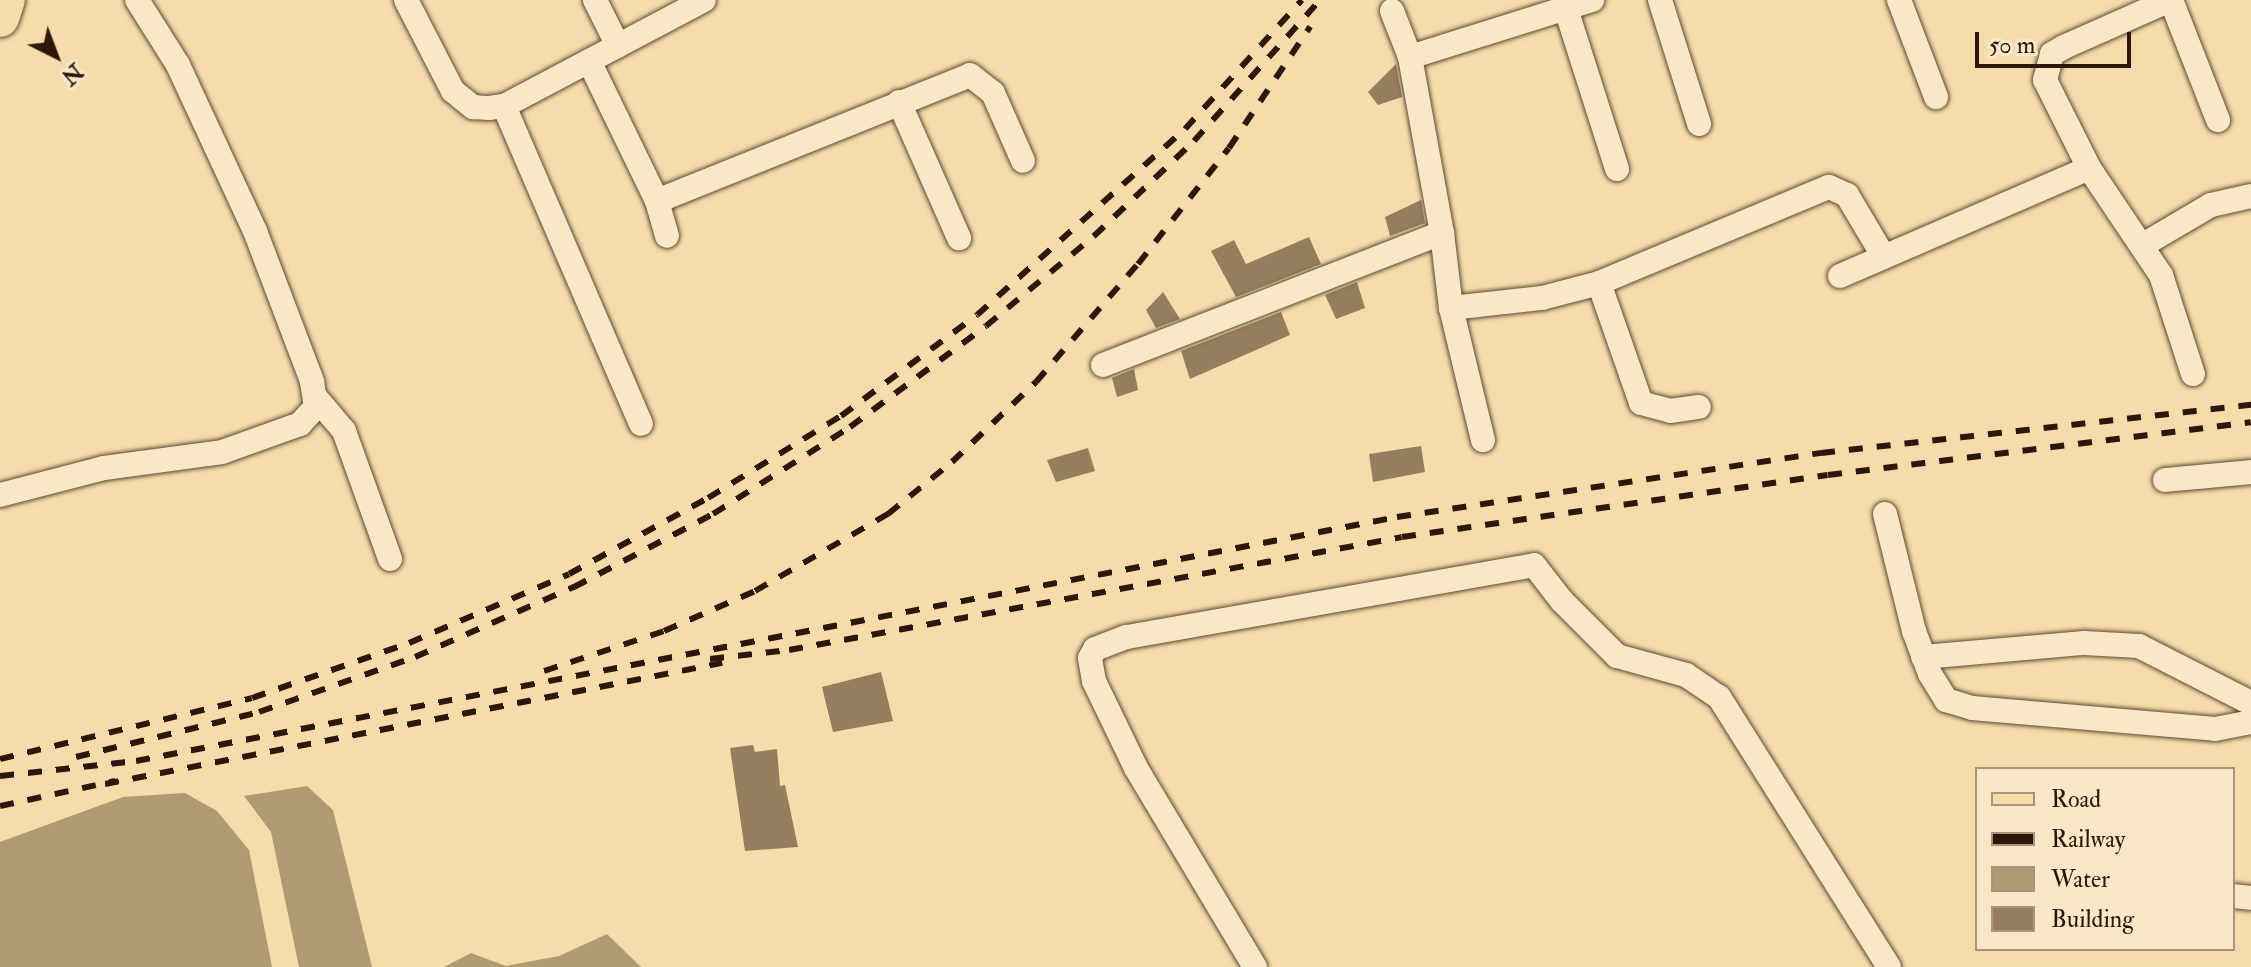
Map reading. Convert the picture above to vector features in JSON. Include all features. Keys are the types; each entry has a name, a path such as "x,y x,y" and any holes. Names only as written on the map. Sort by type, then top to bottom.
{"main road":[{"path":"0,18 6,0"}],"street":[{"path":"137,0 178,65 255,231 317,399 344,431 390,559"},
{"path":"406,0 453,91 473,107 504,106 704,0"},
{"path":"595,0 618,46"},
{"path":"1410,57 1592,0"},
{"path":"1660,0 1699,124"},
{"path":"1899,0 1936,97"},
{"path":"2193,374 2161,275 2089,168 2045,80 2052,54 2170,0 2218,120"},
{"path":"1566,9 1617,169"},
{"path":"1392,11 1410,57 1442,233 1451,308 1483,440"},
{"path":"589,61 657,201 667,236"},
{"path":"657,201 955,78 970,75 983,81 1023,161"},
{"path":"899,102 959,238"},
{"path":"504,106 641,424"},
{"path":"1840,276 2089,168"},
{"path":"1451,308 1542,298 1599,283 1829,187 1847,195 1884,257"},
{"path":"2143,245 2211,205 2251,196"},
{"path":"1103,365 1442,233"},
{"path":"1599,283 1641,403 1670,411 1699,407"},
{"path":"0,495 104,468 193,459 248,445 300,424 313,414 317,399"},
{"path":"2165,480 2251,472"},
{"path":"1885,514 1923,657 1938,690 1958,706 2215,729 2251,722"},
{"path":"1255,967 1136,768 1094,681 1090,658 1095,649 1127,637 1534,565 1562,601 1617,656 1686,675 1719,697 1889,967"},
{"path":"1923,657 2084,643 2139,646 2251,703"}],"water":[{"path":"307,786 333,810 372,967 299,967 271,832 244,796"},
{"path":"185,793 217,811 249,850 272,967 0,967 0,842 123,797"},
{"path":"607,934 641,967 444,967 471,953 506,966 559,956"}],"building":[{"path":"1396,64 1402,97 1378,105 1368,92"},
{"path":"1421,200 1425,223 1390,236 1385,217"},
{"path":"1309,237 1321,264 1236,297 1211,251 1234,240 1246,264"},
{"path":"1357,282 1365,308 1336,319 1325,295"},
{"path":"1163,292 1180,319 1156,328 1146,310"},
{"path":"1281,312 1290,335 1190,379 1181,351"},
{"path":"1134,369 1138,390 1117,397 1112,378"},
{"path":"1421,446 1425,472 1373,482 1369,454"},
{"path":"1088,448 1095,471 1056,482 1047,460"},
{"path":"881,672 893,721 833,732 822,687"},
{"path":"753,745 755,752 777,749 780,786 785,785 798,847 745,851 730,748"}],"railway":[{"path":"0,759 252,698 409,643 569,574 708,498 841,416 977,315 1185,129 1302,0"},
{"path":"76,757 259,712 415,657 574,587 713,514 850,427 986,326 1094,236 1194,141 1320,0"},
{"path":"544,671 664,631 755,591 888,514 952,462 1036,382 1138,264 1229,148 1310,27"},
{"path":"0,776 136,761 1397,517 1821,453 2251,405"},
{"path":"710,659 789,650 1402,537 1828,475 2251,422"},
{"path":"105,784 722,663"},
{"path":"0,806 115,781"}]}
